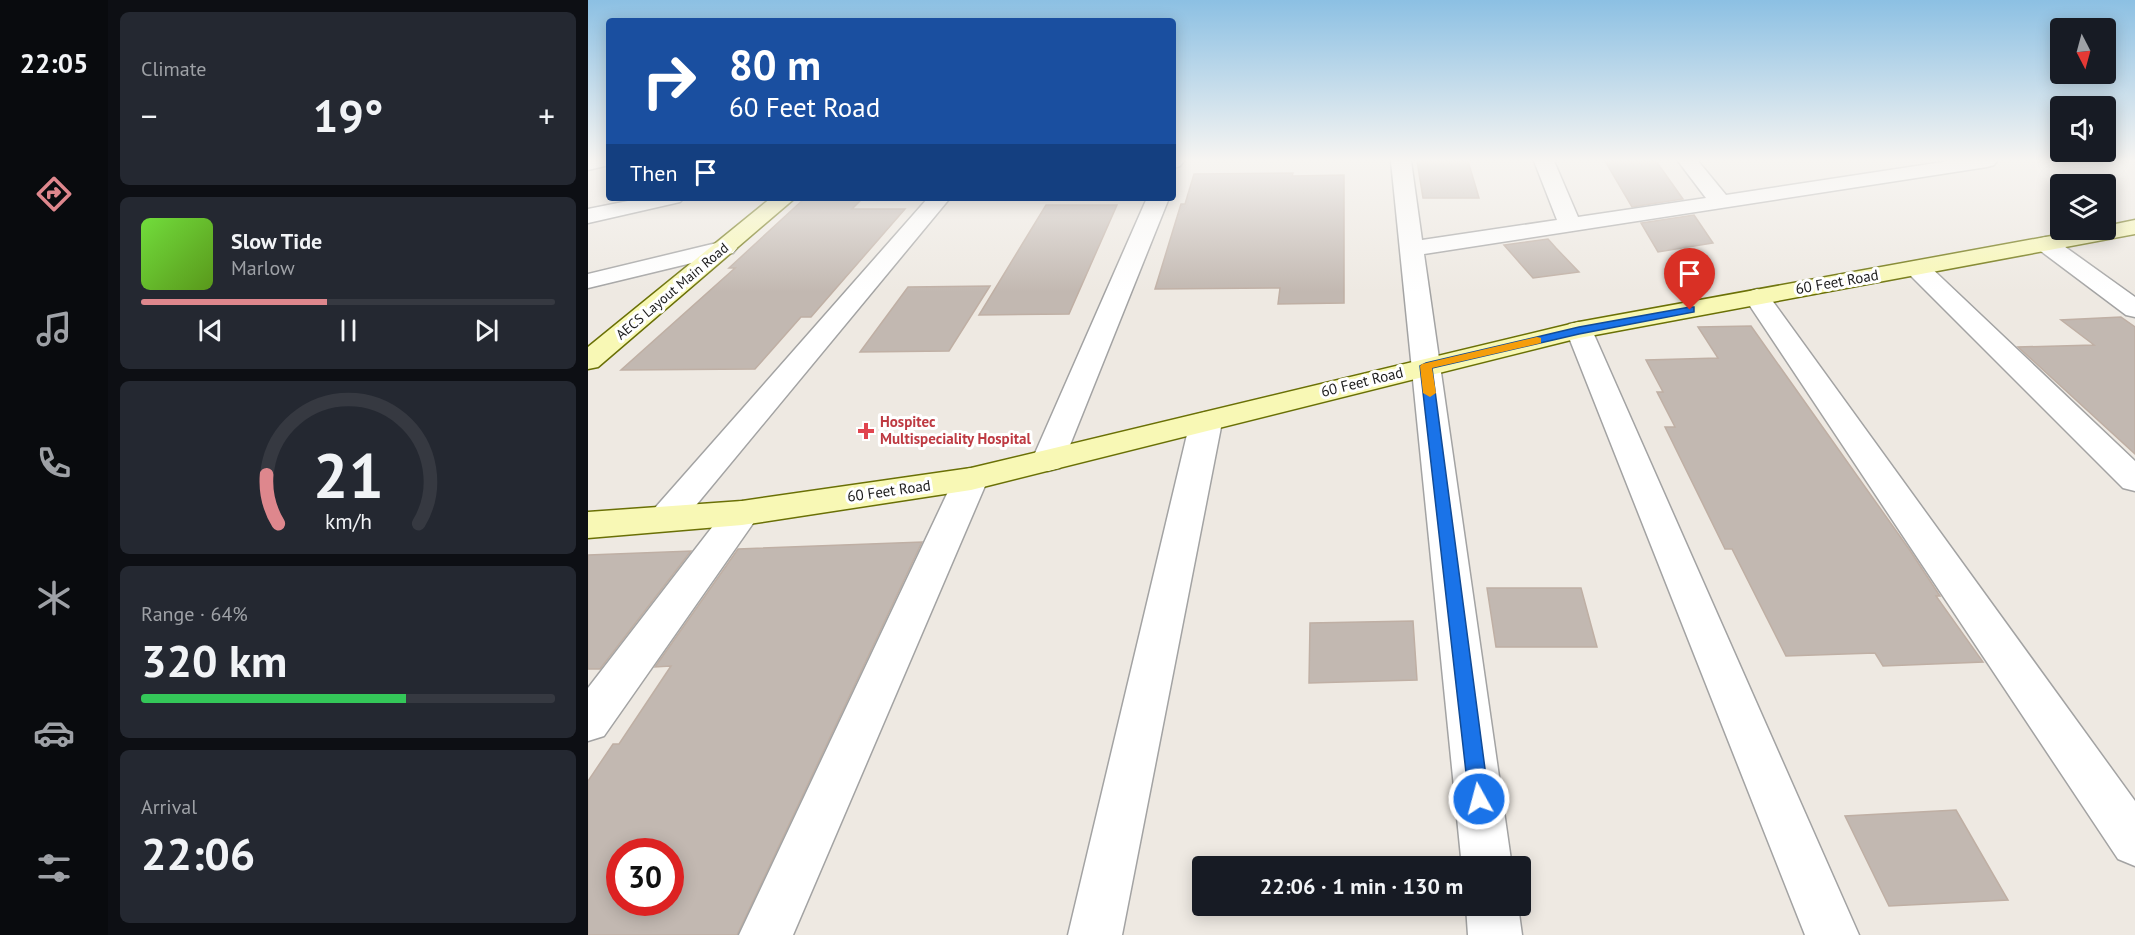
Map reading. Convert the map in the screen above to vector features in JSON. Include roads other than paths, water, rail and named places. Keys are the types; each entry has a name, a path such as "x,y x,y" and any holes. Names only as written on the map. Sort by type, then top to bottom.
{"street":[{"path":"588,216 642,205"},
{"name":"AECS Layout Main Road","path":"588,361 776,205"},
{"path":"666,518 933,205"},
{"path":"1048,460 1155,205"},
{"path":"1406,205 1486,856"},
{"path":"1562,205 1570,224"},
{"path":"1412,249 1696,205"},
{"name":"60 Feet Road","path":"588,525 742,513 971,479 1579,330 2135,227"},
{"path":"2046,244 2135,309"},
{"path":"588,281 725,248"},
{"path":"1917,268 2135,480"},
{"path":"1757,297 2135,842"},
{"path":"1579,330 1832,935"},
{"path":"1095,935 1206,422"},
{"path":"766,935 971,479"},
{"path":"588,722 742,513"},
{"path":"1493,916 1495,935"}],"place":[{"name":"Hospitec Multispeciality Hospital","path":"866,431"}]}
